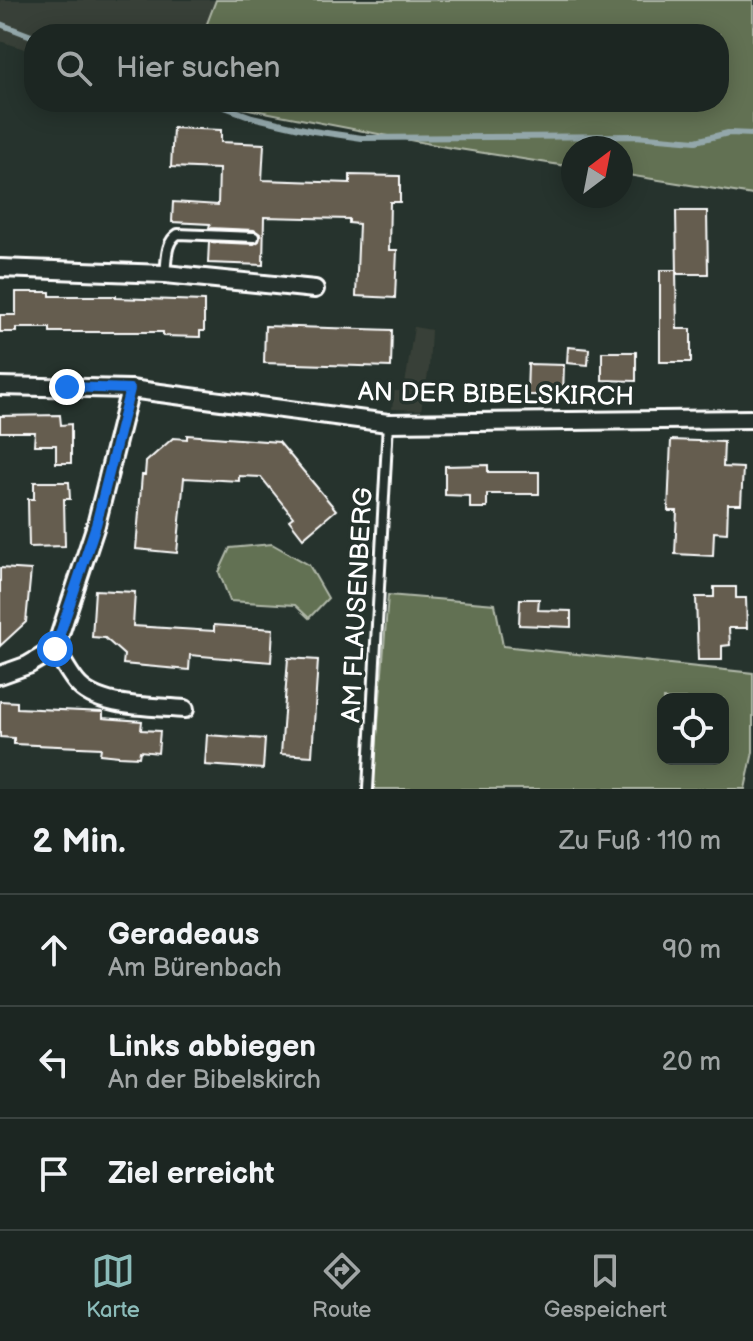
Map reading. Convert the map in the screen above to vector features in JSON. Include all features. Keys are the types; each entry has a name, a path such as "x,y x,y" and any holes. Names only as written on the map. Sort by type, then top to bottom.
{"street":[{"path":"0,268 165,274 315,289"},
{"name":"AN DER BIBELSKIRCH","path":"0,386 130,389 388,423 753,419"},
{"path":"0,675 28,665 55,649 96,525 130,389"},
{"path":"55,649 77,685 97,696 116,703 185,709"}],"lane":[{"path":"165,274 168,245 171,238 178,234 254,237"},
{"name":"AM FLAUSENBERG","path":"368,789 388,423"}],"shaded area":[{"path":"0,0 216,0 207,24 24,24 24,49 0,41"},
{"path":"414,327 431,330 429,368 421,410 392,409 394,391 404,391"}],"green space":[{"path":"216,0 753,0 753,195 633,176 633,136 561,136 561,165 446,147 264,112 729,112 729,24 207,24"},
{"path":"272,544 309,565 328,598 309,618 295,605 230,601 219,572 230,548"},
{"path":"388,595 495,604 503,646 753,673 753,752 745,789 373,789"}],"building":[{"path":"173,128 221,130 221,142 264,144 262,180 350,183 350,175 400,176 400,202 390,202 389,250 397,250 395,298 356,296 359,224 349,223 349,219 264,217 263,265 208,263 209,242 254,244 259,241 260,234 254,230 209,228 210,224 172,222 173,202 218,205 219,169 171,167"},
{"path":"676,211 707,211 708,274 677,274"},
{"path":"660,270 676,270 677,329 691,329 691,362 660,362"},
{"path":"16,292 204,301 204,331 200,331 200,337 163,336 163,332 50,332 50,328 16,328 16,332 0,332 0,315 16,315"},
{"path":"265,326 392,330 391,367 264,363"},
{"path":"568,347 589,349 588,365 567,363"},
{"path":"602,352 636,352 636,381 602,380"},
{"path":"528,364 564,365 563,395 527,395"},
{"path":"60,415 61,425 71,424 71,463 56,463 56,445 34,445 35,432 0,432 0,416"},
{"path":"187,435 279,442 336,510 303,538 289,520 293,517 261,477 239,476 239,481 184,478 177,553 136,549 142,475 145,475 146,462 173,438 187,439"},
{"path":"671,440 724,442 723,467 743,468 741,504 728,504 727,533 714,532 713,556 675,554 677,511 668,511"},
{"path":"488,465 488,472 539,472 539,494 487,494 487,508 470,508 470,496 445,495 445,466"},
{"path":"34,482 69,482 70,499 64,499 65,546 29,547 28,499 34,499"},
{"path":"0,568 31,570 26,622 0,646"},
{"path":"714,587 736,587 736,598 746,598 747,628 729,628 730,645 722,646 722,660 698,660 696,597 714,597"},
{"path":"95,590 135,592 133,626 214,631 214,625 273,629 271,662 190,655 189,670 123,664 124,655 105,638 92,637"},
{"path":"520,599 539,599 538,610 571,611 571,627 519,625"},
{"path":"288,658 318,660 312,756 281,754"},
{"path":"0,701 17,702 17,708 103,712 103,718 142,721 141,730 160,731 158,753 140,751 139,757 119,756 100,754 101,748 14,744 14,738 0,737"},
{"path":"207,735 265,739 263,769 205,765"}],"waterway":[{"path":"0,24 24,33"},
{"path":"238,112 313,131 362,138 635,136 696,141 728,133 753,134"}],"route":[{"path":"55,649 96,525 130,389 67,387"}]}
